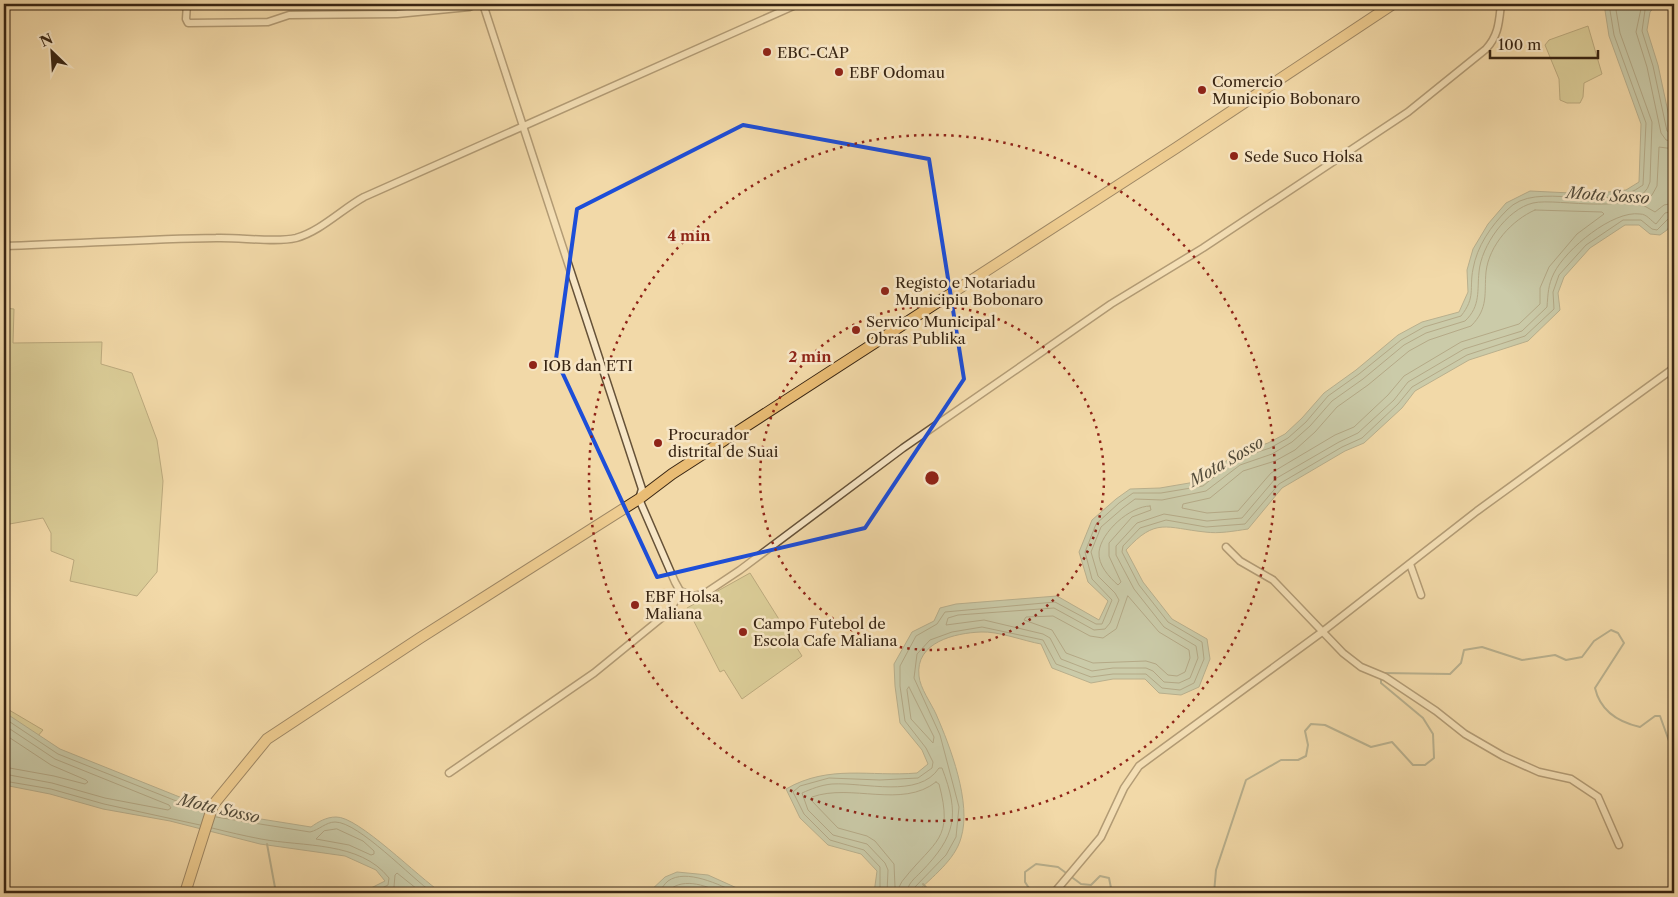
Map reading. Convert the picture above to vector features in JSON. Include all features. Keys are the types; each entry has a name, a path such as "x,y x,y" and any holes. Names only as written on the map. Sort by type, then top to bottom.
{"main road":[{"path":"185,893 213,805 266,739 477,601 639,499 672,474 1176,148 1393,4"}],"street":[{"path":"187,4 186,19 188,23 197,23 268,22 289,15 396,14 469,7 476,4"},
{"path":"483,4 642,489 639,499 680,591 694,596 704,594 740,570 903,448 1111,304 1203,248 1408,112 1495,39 1499,27 1501,4"},
{"path":"4,246 68,245 140,240 234,237 298,238 332,219 364,196 798,4"},
{"path":"1054,893 1101,837 1124,788 1139,766 1322,632 1477,511 1674,368"},
{"path":"1226,547 1240,561 1273,580 1342,653 1361,668 1381,674 1436,710 1466,734 1503,756 1539,772 1571,779 1598,797 1618,845"},
{"path":"1410,564 1421,595"},
{"path":"449,773 594,674 670,611 680,591"}],"highlighted area":[{"path":"743,125 929,159 964,379 865,528 657,577 556,359 577,209"}],"green space":[{"path":"1588,26 1602,74 1584,83 1583,97 1580,103 1567,103 1560,100 1559,79 1545,45 1549,40"},
{"path":"4,308 14,309 13,343 102,342 101,364 132,373 157,440 163,481 157,572 137,596 70,581 74,560 51,551 51,533 43,518 4,525"},
{"name":"Campo Futebol de Escola Cafe Maliana","path":"750,573 802,656 742,699 724,670 720,672 687,608"},
{"path":"4,707 43,730 25,751 4,739"}],"water":[{"name":"Mota Sosso","path":"1604,4 1657,4 1650,12 1647,30 1658,65 1674,140 1674,219 1667,230 1660,235 1650,234 1639,225 1625,225 1590,248 1564,277 1558,293 1560,310 1528,341 1469,360 1415,391 1402,408 1364,443 1345,451 1282,488 1248,529 1216,533 1162,527 1146,533 1136,540 1126,550 1143,582 1172,619 1207,639 1210,659 1199,687 1181,695 1159,693 1145,679 1113,679 1091,683 1052,668 1041,644 995,633 981,632 949,637 930,647 923,655 919,664 919,676 942,727 958,775 964,808 964,824 961,838 954,854 916,893 874,893 877,871 861,854 828,845 800,818 786,789 802,781 834,774 917,773 928,764 922,750 900,723 895,686 894,664 912,632 934,621 940,608 956,604 1057,596 1099,620 1108,601 1088,582 1079,552 1092,520 1116,499 1130,489 1160,488 1201,481 1234,455 1268,443 1285,434 1324,393 1356,370 1398,335 1422,322 1459,312 1468,292 1467,270 1473,249 1488,224 1506,203 1530,191 1591,194 1626,190 1639,182 1641,124 1609,36"},
{"path":"4,712 60,749 217,812 311,827 329,818 346,819 359,826 389,849 442,893 366,893 367,890 385,881 376,870 345,856 260,844 170,821 103,809 50,794 4,785"},
{"path":"677,872 708,875 748,893 648,893 665,877"}],"waterway":[{"path":"1382,673 1450,674 1461,663 1464,650 1482,647 1522,660 1555,655 1566,660 1582,657 1594,641 1611,630 1618,633 1624,643 1595,688 1597,696 1611,714 1632,725 1640,727 1655,716 1660,716 1669,741 1672,763 1674,765"},
{"path":"1214,893 1216,870 1246,780 1281,760 1298,760 1306,756 1308,745 1305,731 1311,724 1325,725 1371,747 1392,742 1413,765 1425,765 1434,758 1433,734 1423,718 1381,683 1381,677"},
{"path":"267,844 276,893"},
{"path":"1032,893 1025,882 1025,872 1036,864 1058,867 1081,884 1091,885 1100,876 1109,878 1112,893"},
{"path":"923,884 931,893"}],"place":[{"name":"EBC-CAP","path":"767,52"},
{"name":"EBF Odomau","path":"839,72"},
{"name":"Comercio Municipio Bobonaro","path":"1202,90"},
{"name":"Sede Suco Holsa","path":"1234,156"},
{"name":"Registo e Notariadu Municipiu Bobonaro","path":"885,291"},
{"name":"Servico Municipal Obras Publika","path":"856,330"},
{"name":"IOB dan ETI","path":"533,365"},
{"name":"Procurador distrital de Suai","path":"658,443"},
{"name":"EBF Holsa, Maliana","path":"635,605"},
{"name":"Campo Futebol de Escola Cafe Maliana","path":"743,632"}]}
